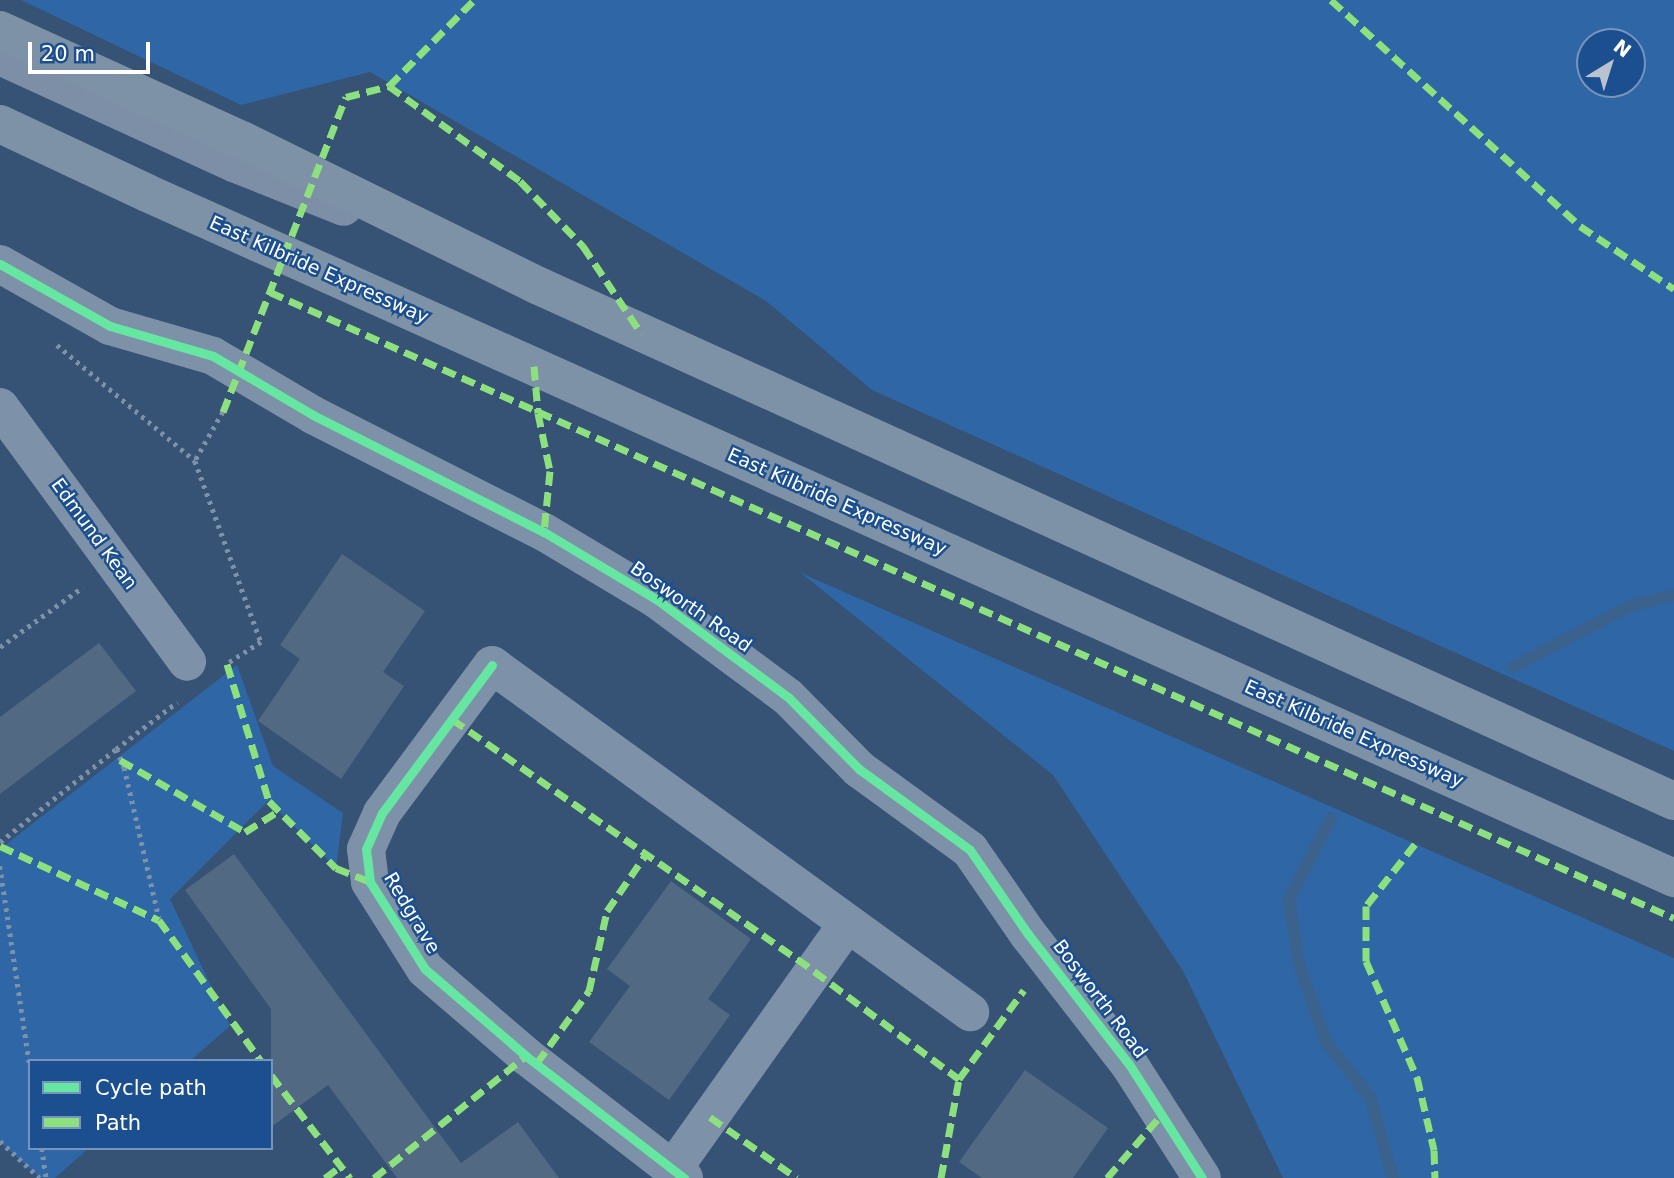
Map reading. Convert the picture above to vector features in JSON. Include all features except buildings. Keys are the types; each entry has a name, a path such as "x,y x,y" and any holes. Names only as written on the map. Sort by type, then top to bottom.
{"highway":[{"path":"0,30 244,141 539,286 1674,801"},
{"name":"East Kilbride Expressway","path":"0,124 160,199 1674,878"}],"main road":[{"path":"0,56 234,163 539,286"}],"street":[{"name":"Bosworth Road","path":"3,271 110,326 212,356 313,415 544,533 656,599 788,697 859,769 970,850 1028,934 1129,1064 1202,1178"},
{"name":"Edmund Kean","path":"0,407 195,672"},
{"name":"Redgrave","path":"492,665 846,924 679,1174 526,1056 425,970 370,882 366,849 382,813 492,665"},
{"path":"846,924 970,1012"}],"path":[{"path":"0,842 116,749 195,672 261,642 195,461 46,336"},
{"path":"195,461 223,412"},
{"path":"0,648 115,564"},
{"path":"116,749 124,768 159,920"},
{"path":"0,866 29,1059"},
{"path":"0,1141 40,1178"},
{"path":"42,1150 46,1178"}],"shaded area":[{"path":"21,0 1674,0 1674,751 872,390 766,301 370,72 241,105"},
{"path":"801,573 1674,958 1674,1178 1283,1178 1183,971 1053,775"},
{"path":"237,665 273,766 343,813 336,868 268,801 170,899 230,1026 192,1059 28,1059 28,1150 87,1150 55,1178 40,1178 0,1142 0,849"}],"waterway":[{"path":"1513,667 1630,606 1674,595"},
{"path":"1331,818 1289,899 1299,964 1326,1042 1370,1097 1393,1178"}],"marked path":[{"path":"389,86 474,0"},
{"path":"1331,0 1580,226 1674,289"},
{"path":"223,412 346,97 389,86 520,181 583,246 641,333"},
{"path":"270,292 1674,918"},
{"path":"534,366 538,413 550,471 544,532"},
{"path":"227,664 269,801 336,868 370,882"},
{"path":"452,719 814,971 959,1079 1024,990"},
{"path":"120,760 245,832 279,811"},
{"path":"1415,844 1366,906 1366,961 1417,1077 1434,1150 1435,1178"},
{"path":"0,846 159,920 260,1059"},
{"path":"537,1063 589,991 607,911 646,854"},
{"path":"374,1178 526,1056"},
{"path":"273,1078 350,1178"},
{"path":"941,1178 959,1079"},
{"path":"1107,1178 1162,1114"},
{"path":"710,1117 797,1178"},
{"path":"325,1178 341,1166"}],"cycle path":[{"path":"0,264 110,326 213,356 313,415 544,532 656,599 788,697 859,769 970,850 1028,934 1129,1064 1202,1178"},
{"path":"492,665 382,813 366,849 370,882 425,969 526,1056 684,1178"}]}
